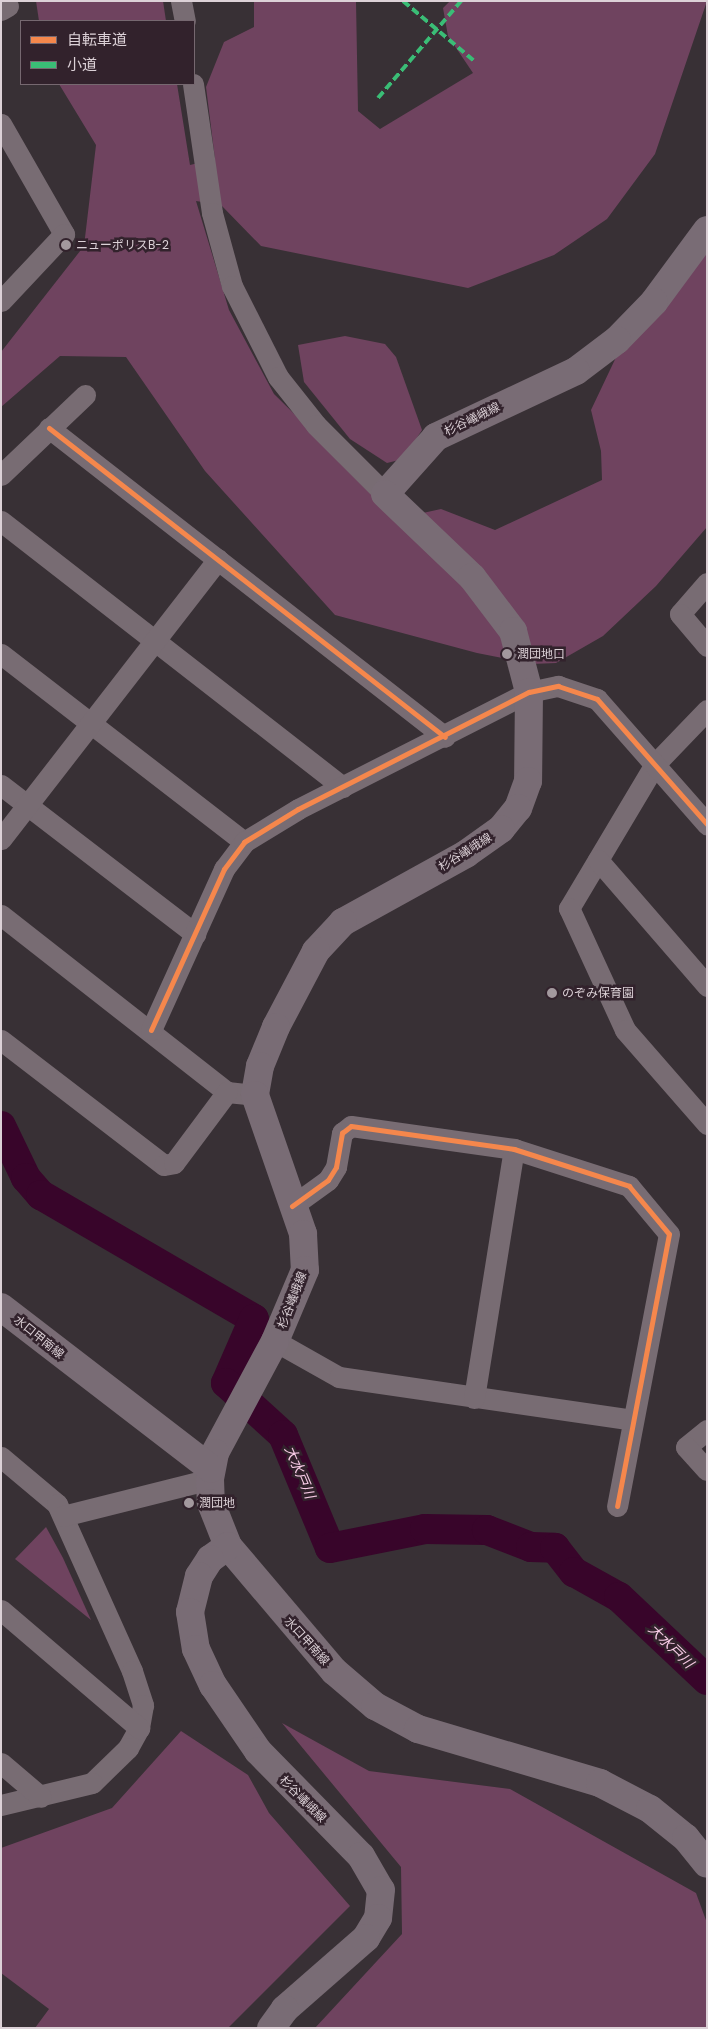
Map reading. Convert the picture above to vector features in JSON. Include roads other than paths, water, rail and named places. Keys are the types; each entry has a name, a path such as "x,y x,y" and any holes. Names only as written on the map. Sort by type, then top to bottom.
{"main road":[{"name":"杉谷嶬峨線","path":"210,1474 242,1400 275,1342 305,1270 306,1250 254,1095 260,1066 276,1027 316,951 343,922 466,854 501,829 518,808 530,764 529,692 512,631 499,608 385,494 436,437 576,371 616,340 654,302 707,230"},
{"name":"水口甲南線","path":"1,1307 210,1474 212,1503 228,1546 334,1671 375,1706 418,1730 600,1783 650,1808 686,1838 707,1864"},
{"name":"杉谷嶬峨線","path":"228,1546 210,1559 199,1576 190,1612 196,1649 213,1685 258,1752 362,1856 381,1890 378,1918 366,1938 286,2009 271,2028"}],"street":[{"path":"181,1 185,20"},
{"path":"194,85 212,213 232,286 278,377 316,425 385,494"},
{"path":"1,300 64,234 4,134"},
{"path":"1,475 86,394"},
{"path":"49,428 445,737"},
{"path":"1,521 343,787"},
{"path":"1,839 218,559"},
{"path":"707,583 680,614 707,646"},
{"path":"1,654 244,842"},
{"path":"151,1030 224,869 244,842 266,826 445,737 529,692 558,686 598,699 707,824"},
{"path":"707,710 655,764 569,908 571,919 625,1030 707,1124"},
{"path":"1,784 195,934"},
{"path":"598,860 707,986"},
{"path":"1,915 151,1030 227,1092 254,1095"},
{"path":"1,1040 164,1165 174,1163 227,1092"},
{"path":"292,1206 328,1180 336,1167 342,1133 351,1126 514,1149 629,1186 667,1230 617,1506"},
{"path":"474,1398 514,1149"},
{"path":"275,1342 339,1377 633,1420"},
{"path":"707,1430 686,1447 707,1470"},
{"path":"1,1457 57,1504 139,1689 143,1705 139,1728 120,1759 92,1783 1,1806"},
{"path":"62,1516 210,1474"},
{"path":"1,1610 139,1728"},
{"path":"1,1763 41,1797"}],"waterway":[{"name":"大水戸川","path":"1,1126 26,1178 41,1195 254,1319 226,1383 283,1435 330,1548 425,1529 487,1530 531,1547 555,1548 574,1572 619,1597 707,1680"}],"place":[{"name":"ニューポリスB-2","path":"66,245"},
{"name":"潤団地口","path":"507,654"},
{"name":"のぞみ保育園","path":"552,993"},
{"name":"潤団地","path":"189,1503"}]}
